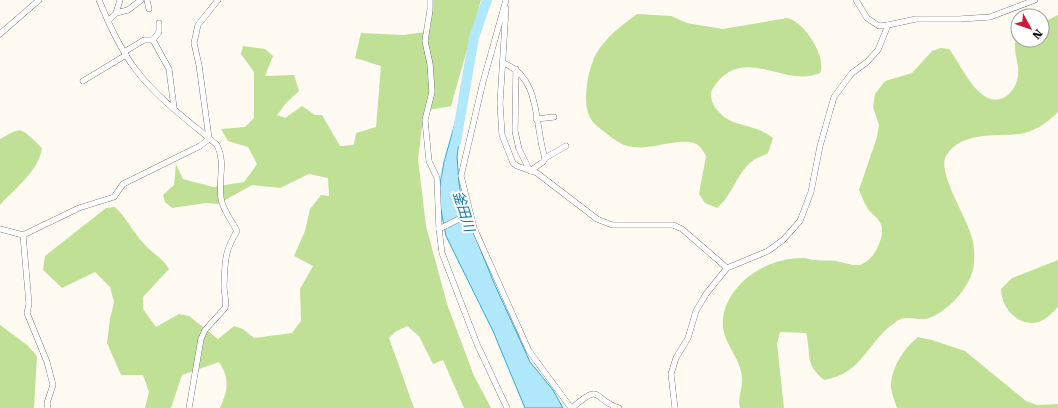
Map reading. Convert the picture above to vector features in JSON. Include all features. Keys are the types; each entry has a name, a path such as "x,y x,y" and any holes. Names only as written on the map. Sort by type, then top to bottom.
{"street":[{"path":"0,34 39,0"},
{"path":"99,0 108,21 136,70 174,108 217,145 221,154 223,164 220,198 237,232 229,244 224,264 225,308 205,330 201,339 189,408"},
{"path":"108,21 116,13 120,0"},
{"path":"116,13 128,10 141,0"},
{"path":"147,0 149,9"},
{"path":"209,139 199,65 194,44 198,25 218,0"},
{"path":"430,0 430,10 425,41 430,64 432,92 425,120 429,161 437,178 442,253 477,344 507,408"},
{"path":"506,0 500,103 502,135 512,162 517,166 537,173 596,219 612,225 673,225 682,229 727,268"},
{"path":"506,0 483,82 461,176 468,214 528,351 571,408 590,394 598,394 619,408"},
{"path":"856,0 867,18 876,25 888,26 910,19 960,19 990,17 1035,0"},
{"path":"153,40 159,32 159,23"},
{"path":"675,408 671,374 676,358 688,338 696,311 706,294 727,268 743,263 768,251 783,240 800,221 811,192 820,146 834,97 852,73 867,62 878,50 888,26"},
{"path":"82,81 144,40 153,40"},
{"path":"153,40 169,69 174,108"},
{"path":"503,63 516,69 527,81 532,92 540,144 545,158"},
{"path":"516,69 515,131 519,149 530,171"},
{"path":"536,119 554,117"},
{"path":"0,229 23,235 79,208 114,197 123,184 200,146 209,139"},
{"path":"530,171 543,162 545,158 566,146"},
{"path":"441,228 468,214"},
{"path":"23,235 29,304 27,313 47,362 53,385 47,403 48,408"}],"green space":[{"path":"431,0 481,0 451,106 424,111 418,159 426,226 447,304 474,376 491,408 464,408 443,360 433,364 419,336 407,326 395,332 389,338 414,408 220,408 225,396 227,385 223,368 219,362 182,375 171,408 145,408 149,392 143,375 121,375 107,343 114,302 110,287 95,272 62,288 43,270 45,256 106,208 115,207 143,243 162,260 169,269 143,297 143,309 156,327 179,314 189,316 218,339 234,326 243,329 254,338 292,333 301,321 300,289 313,266 294,256 305,231 310,209 321,195 329,196 328,178 309,174 280,188 252,185 218,204 206,203 172,208 165,202 163,195 174,185 176,164 183,179 213,187 244,182 257,164 248,147 228,141 221,129 245,127 254,118 254,72 241,54 243,46 265,49 273,56 265,76 294,75 299,91 287,102 277,115 285,118 302,106 315,115 322,115 340,146 354,145 356,133 376,127 381,66 355,58 361,33 403,35 426,32"},
{"path":"637,14 671,16 687,23 723,29 787,18 794,21 807,33 817,49 821,66 820,73 806,76 792,76 764,69 750,67 737,68 725,75 713,88 711,98 713,104 725,117 731,121 766,133 773,138 768,153 751,162 746,167 727,198 717,208 705,203 699,194 706,156 698,145 694,143 680,142 648,147 624,145 599,128 588,113 586,96 588,77 593,60 609,37"},
{"path":"1058,15 1058,112 1045,123 1025,133 979,137 960,142 952,148 946,156 944,163 945,172 970,232 974,252 972,272 969,280 958,296 937,315 925,319 905,318 897,321 878,338 864,356 848,371 837,377 824,380 817,374 809,358 806,333 780,332 777,344 784,408 740,408 739,401 742,382 741,370 727,342 723,327 726,306 732,294 751,275 763,267 776,262 804,258 859,265 869,260 879,245 882,233 881,225 868,209 859,190 877,137 879,125 873,107 875,94 885,81 912,73 932,51 941,48 949,49 965,74 986,97 994,100 1006,97 1015,86 1017,79 1018,70 1015,48 1050,48 1050,19"},
{"path":"20,130 26,133 42,148 40,156 26,179 0,205 0,139"},
{"path":"1058,260 1058,307 1046,318 1033,323 1019,320 1013,316 1004,303 1001,289 1012,278"},
{"path":"0,325 27,345 37,356 34,408 0,408"},
{"path":"918,337 965,351 1026,401 1037,405 1058,404 1058,408 897,408 891,386 892,376 900,357 908,346"}],"water":[{"path":"455,123 460,133 457,157 463,206 494,283 530,362 553,390 563,408 525,408 493,331 446,236 438,195 444,162"}],"waterway":[{"name":"釜田川","path":"456,142 474,37 487,0"}]}
